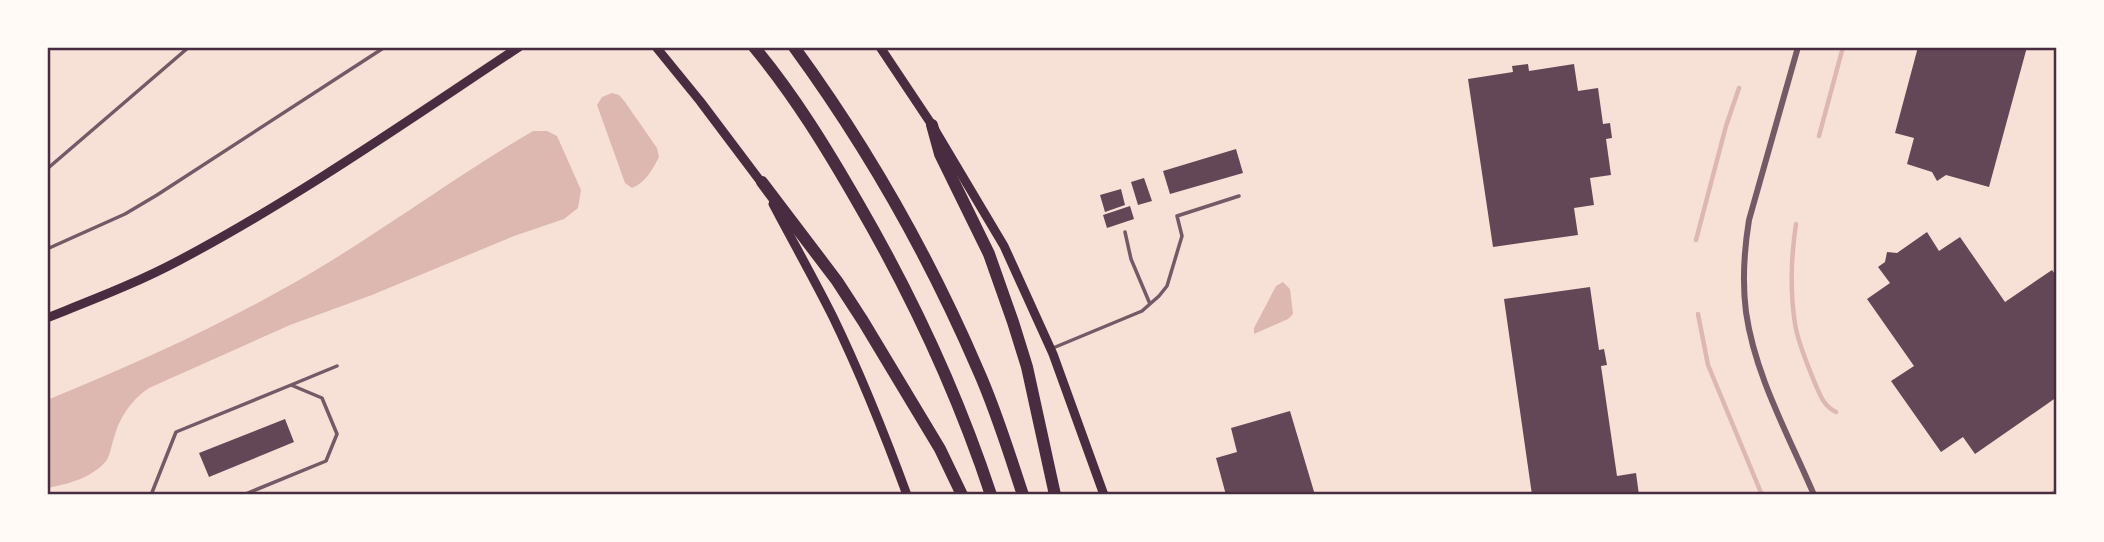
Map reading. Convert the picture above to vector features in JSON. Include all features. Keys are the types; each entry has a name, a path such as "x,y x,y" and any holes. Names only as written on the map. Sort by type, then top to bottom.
{"highway":[{"path":"754,47 811,125 840,171 916,308 970,432 991,495"},
{"path":"794,47 874,166 945,296 994,410 1023,495"},
{"path":"932,125 940,154 989,254 1013,322 1030,380 1055,495"},
{"path":"762,182 863,321 940,449 962,495"}],"main road":[{"path":"47,318 178,261 253,218 344,162 519,47"},
{"path":"880,47 932,125 1004,246 1051,349 1104,495"},
{"path":"657,48 762,182 833,317 886,436 907,495"}],"street":[{"path":"1798,47 1749,220 1744,284 1746,312 1757,359 1814,495"}],"lane":[{"path":"47,169 189,47"},
{"path":"47,249 125,214 157,195 385,47"},
{"path":"1051,349 1142,311 1167,286 1182,236 1177,216 1239,195"},
{"path":"1125,232 1131,259 1150,304"},
{"path":"151,495 176,432 337,366"},
{"path":"243,495 326,461 337,434 322,398 291,386"}],"shaded area":[{"path":"612,93 619,95 625,102 657,148 659,157 645,179 632,188 625,183 597,105 602,97"},
{"path":"533,131 547,131 557,136 581,190 578,208 564,219 514,236 372,295 290,325 149,388 126,411 118,425 108,457 100,467 79,479 47,488 47,400 171,346 262,301 323,266"},
{"path":"1283,282 1290,289 1293,314 1288,319 1254,334 1254,328 1276,286"}],"building":[{"path":"1918,47 2027,47 1989,187 1946,175 1937,181 1932,172 1907,164 1914,138 1895,133"},
{"path":"1528,64 1529,71 1574,64 1578,91 1598,88 1603,124 1610,123 1612,138 1606,139 1611,175 1590,178 1594,205 1574,208 1578,235 1493,247 1468,79 1513,72 1512,66"},
{"path":"1236,149 1243,173 1170,194 1163,171"},
{"path":"1144,178 1152,201 1138,205 1131,182"},
{"path":"1121,189 1125,205 1105,212 1100,195"},
{"path":"1130,206 1134,219 1107,228 1103,215"},
{"path":"1927,232 1939,251 1960,237 2005,302 2052,270 2057,277 2057,397 1975,454 1963,437 1941,452 1891,381 1914,366 1867,299 1890,283 1878,267 1885,262 1887,252 1897,253"},
{"path":"1590,287 1599,350 1604,349 1607,365 1601,366 1617,476 1636,473 1639,495 1532,495 1504,299"},
{"path":"1290,411 1315,495 1226,495 1216,458 1237,452 1231,428"},
{"path":"285,419 294,442 209,477 199,453"}],"waterway":[{"path":"1819,136 1843,47"},
{"path":"1696,240 1726,126 1739,88"},
{"path":"1796,224 1792,274 1796,331 1820,395 1836,412"},
{"path":"1698,314 1708,365 1762,495"},
{"path":"2050,495 2057,490"}]}
